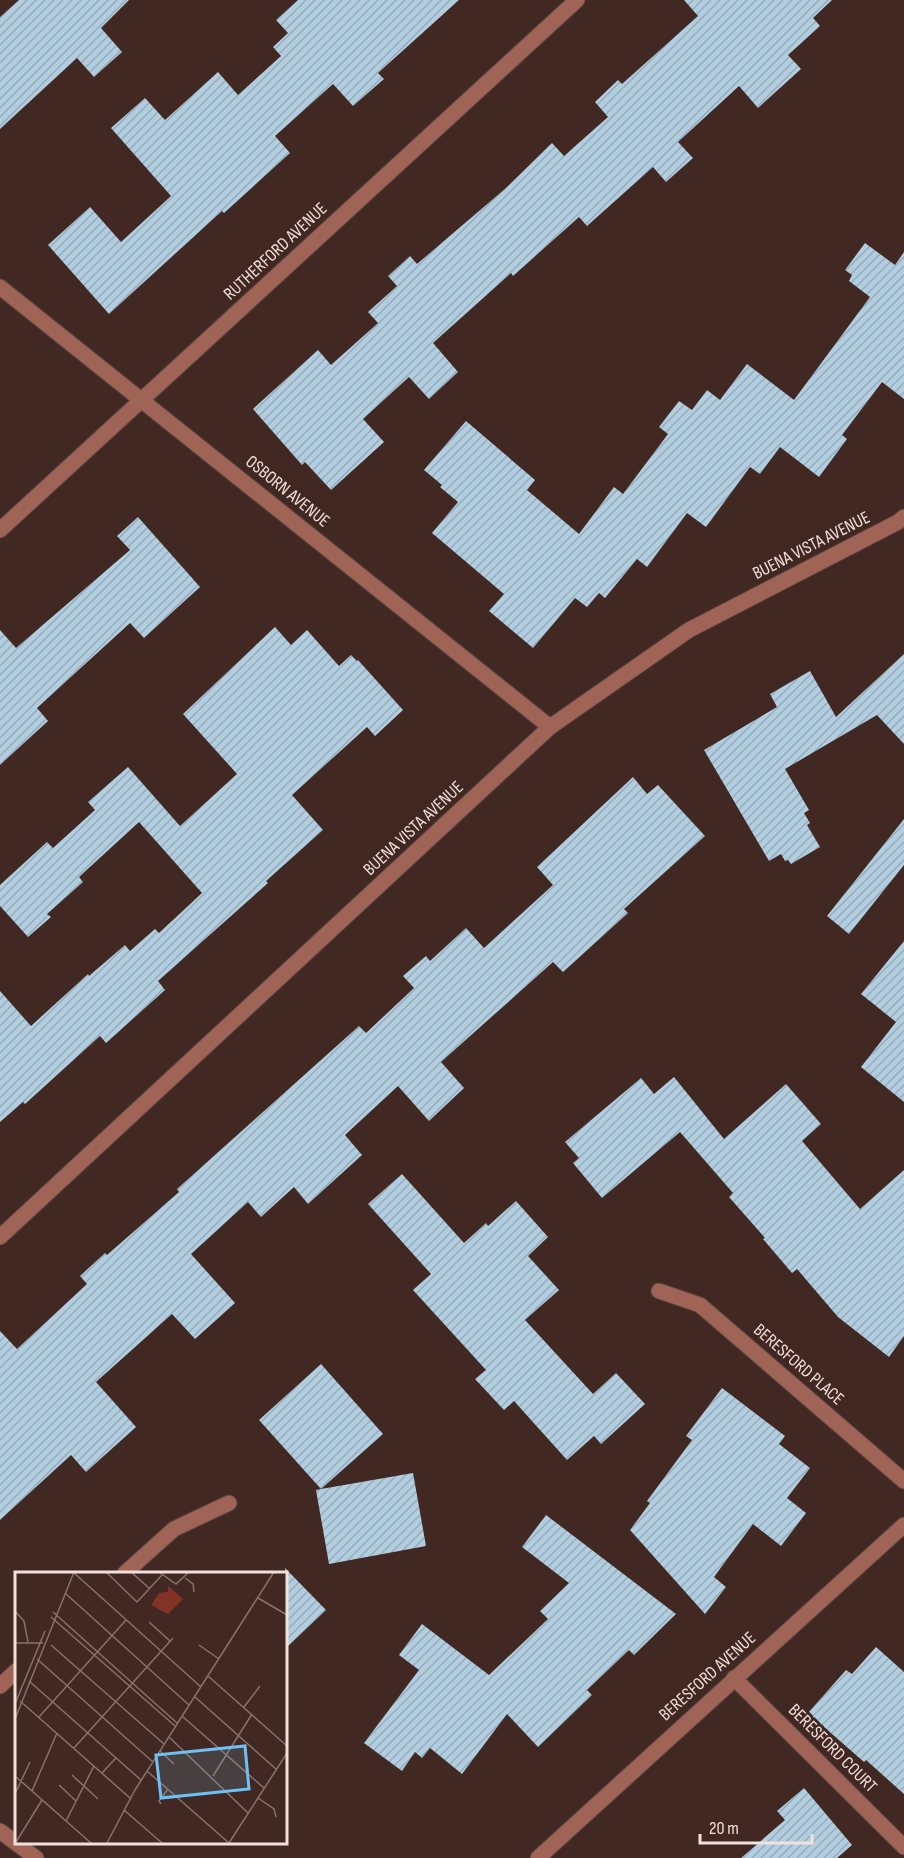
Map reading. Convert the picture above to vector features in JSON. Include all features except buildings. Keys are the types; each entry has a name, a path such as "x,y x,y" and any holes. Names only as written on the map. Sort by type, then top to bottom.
{"street":[{"name":"RUTHERFORD AVENUE","path":"0,530 577,0"},
{"name":"OSBORN AVENUE","path":"0,287 550,727"},
{"name":"BUENA VISTA AVENUE","path":"0,1237 550,727 689,630 904,517"},
{"name":"BERESFORD PLACE","path":"659,1291 700,1305 904,1481"},
{"path":"126,1572 174,1529 229,1503"},
{"name":"BERESFORD AVENUE","path":"538,1858 904,1525"},
{"path":"0,1686 15,1672"},
{"name":"BERESFORD COURT","path":"734,1678 904,1847"},
{"path":"0,1830 15,1842"},
{"path":"17,1843 36,1858"}]}
